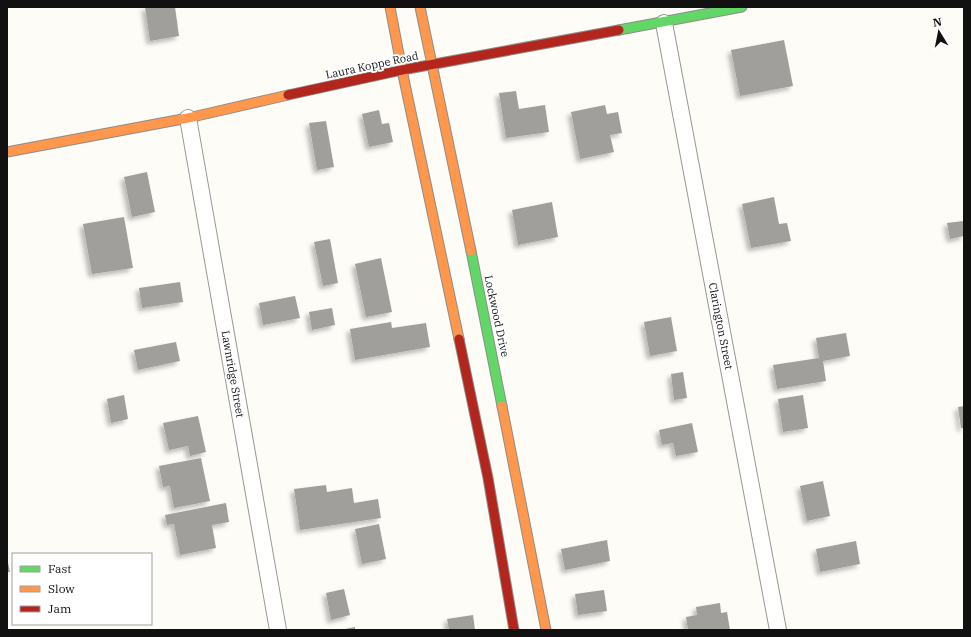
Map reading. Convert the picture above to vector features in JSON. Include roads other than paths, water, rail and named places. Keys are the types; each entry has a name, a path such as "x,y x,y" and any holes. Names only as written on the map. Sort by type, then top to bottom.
{"main road":[{"path":"390,7 488,478 514,630"},
{"name":"Lockwood Drive","path":"420,7 485,318 546,630"},
{"name":"Laura Koppe Road","path":"7,152 188,118 402,70 664,23 742,7"}],"street":[{"name":"Clarington Street","path":"664,23 778,630"},
{"name":"Lawnridge Street","path":"188,118 278,630"}]}
